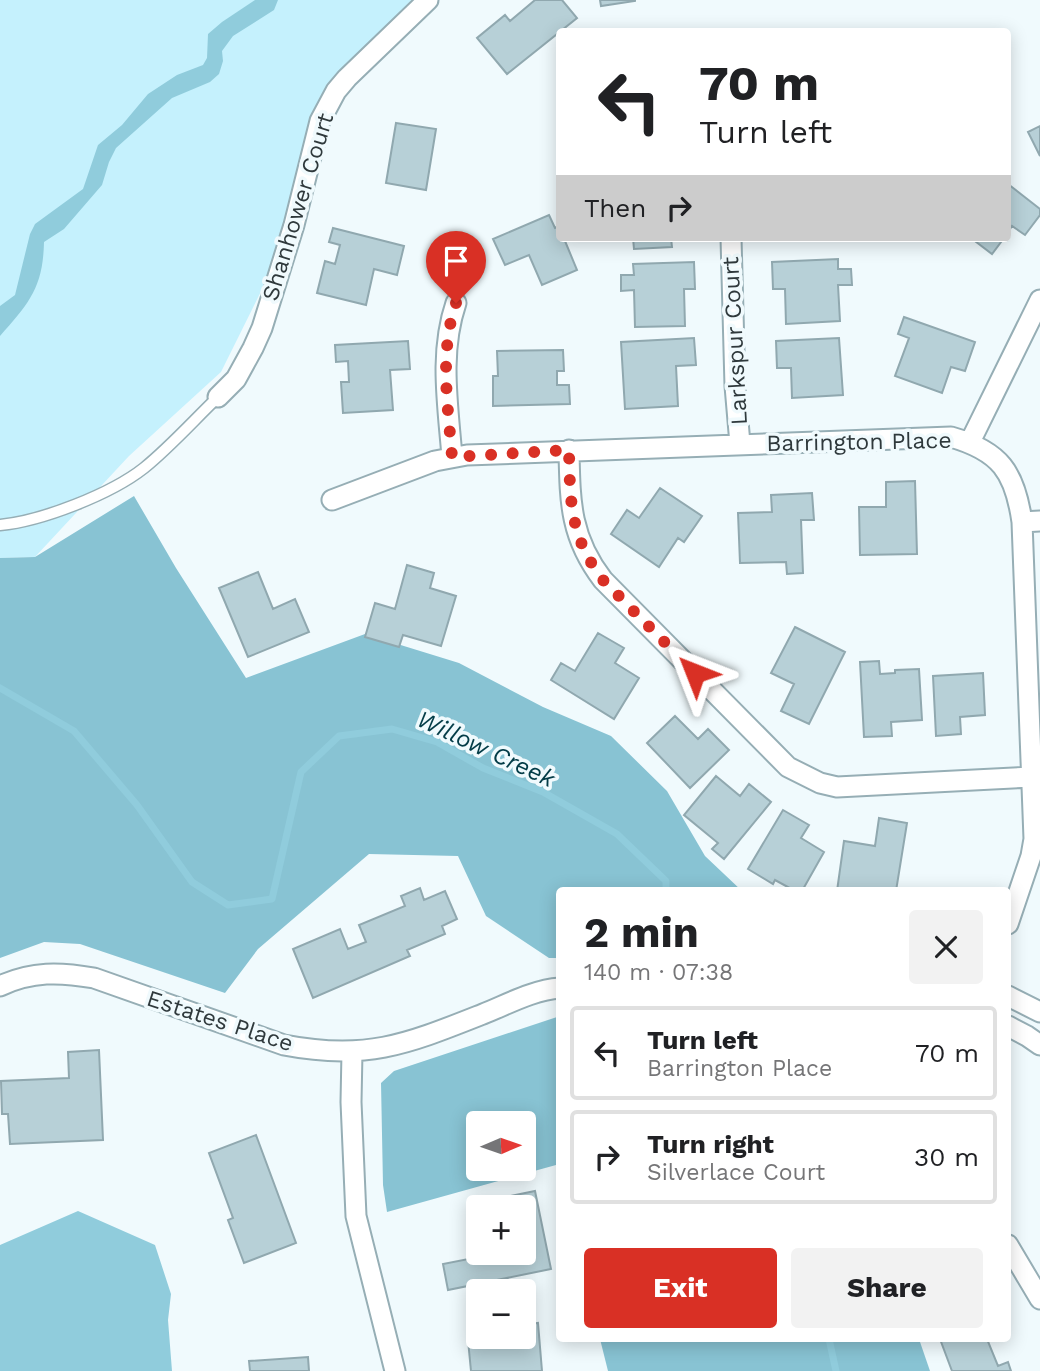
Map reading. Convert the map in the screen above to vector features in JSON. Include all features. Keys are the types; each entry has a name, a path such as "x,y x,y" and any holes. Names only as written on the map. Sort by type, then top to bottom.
{"street":[{"name":"Shanhower Court","path":"218,397 236,379 262,328 320,121 336,91 347,78 428,0"},
{"name":"Larkspur Court","path":"731,242 734,360 740,444"},
{"path":"970,442 1040,300"},
{"path":"452,457 445,356 449,324 456,303"},
{"name":"Barrington Place","path":"332,500 452,457 569,450 951,437 970,442 989,453 1002,465 1015,486 1031,521 1032,777 1037,810 1031,856 1011,915"},
{"path":"569,450 571,511 576,533 589,562 603,580 788,767 820,783 837,787 1032,777"},
{"name":"Estates Place","path":"0,986 14,979 64,972 94,978 284,1045 312,1051 352,1052 384,1049 412,1042 533,993 556,989"},
{"path":"1011,998 1040,1012"},
{"path":"1011,1028 1040,1045"},
{"path":"352,1052 351,1102 356,1216 396,1371"},
{"path":"1011,1250 1040,1299"}],"lane":[{"path":"0,525 25,521 83,503 143,469 218,397"}],"shaded area":[{"path":"0,0 426,0 320,121 294,225 221,372 129,456 35,557 0,558"},
{"path":"255,0 278,0 274,10 233,36 222,51 223,61 219,74 210,82 172,98 116,148 102,185 64,229 44,242 41,271 32,294 0,336 0,306 15,295 30,234 35,224 83,189 98,145 122,125 148,94 177,75 203,65 207,58 208,34"},
{"path":"134,496 246,678 365,634 459,663 543,707 611,736 667,791 705,856 738,887 556,887 556,958 549,958 486,916 458,856 369,854 258,949 225,993 80,944 44,942 0,958 0,558 35,557"},
{"path":"556,1017 556,1165 536,1171 536,1111 466,1111 466,1181 498,1181 387,1212 383,1185 381,1083 394,1071"},
{"path":"78,1211 155,1245 171,1294 168,1320 172,1371 0,1371 0,1245"},
{"path":"601,1342 920,1342 930,1371 608,1371"}],"building":[{"path":"535,0 562,0 577,18 564,28 556,28 556,35 507,74 477,38 505,15 510,21"},
{"path":"600,0 635,0 635,1 601,6"},
{"path":"396,123 436,129 426,190 386,183"},
{"path":"1040,126 1040,156 1028,132"},
{"path":"1011,186 1040,209 1040,215 1025,235 1012,226"},
{"path":"549,215 556,228 556,242 565,242 577,270 542,285 529,255 505,265 493,239"},
{"path":"333,228 404,246 397,275 374,269 366,305 317,293 325,261 335,264 340,245 329,242"},
{"path":"633,242 671,242 672,247 634,249"},
{"path":"976,242 1001,242 992,254"},
{"path":"838,259 838,269 851,269 852,285 838,285 840,321 786,324 785,289 773,289 772,262"},
{"path":"694,262 695,289 684,289 685,326 635,327 634,290 621,291 621,275 634,275 633,264"},
{"path":"904,317 975,342 965,371 951,367 942,393 895,376 909,338 898,334"},
{"path":"694,338 696,365 676,366 678,406 625,409 621,342"},
{"path":"839,338 843,395 792,398 791,368 777,368 776,341"},
{"path":"408,341 410,369 390,370 393,410 343,413 341,382 349,382 348,361 336,362 335,345"},
{"path":"563,350 564,371 557,371 557,385 569,385 570,404 493,406 493,376 498,376 497,351"},
{"path":"915,481 917,554 860,555 859,507 886,507 886,482"},
{"path":"660,488 702,516 684,542 678,538 659,567 611,534 627,510 639,518"},
{"path":"812,493 814,520 801,520 803,573 787,574 786,562 740,563 738,513 772,512 771,495"},
{"path":"407,565 434,573 430,588 456,596 441,646 403,635 399,647 365,637 375,603 395,609"},
{"path":"258,572 273,609 295,599 309,632 248,657 219,588"},
{"path":"795,627 845,652 809,724 781,711 794,684 771,673"},
{"path":"598,633 624,648 615,663 639,678 614,719 551,680 561,663 575,671"},
{"path":"879,661 880,674 919,669 922,720 891,722 892,736 864,737 860,662"},
{"path":"983,673 985,715 960,717 961,734 936,736 933,676"},
{"path":"675,716 698,739 708,729 729,750 690,788 647,743"},
{"path":"716,776 740,796 749,784 771,802 724,859 712,849 718,843 684,815"},
{"path":"783,810 809,825 801,838 824,852 804,887 788,887 775,880 773,884 748,869"},
{"path":"879,818 907,823 897,887 838,887 844,841 875,846"},
{"path":"420,888 424,900 445,891 457,919 442,926 445,934 407,950 410,956 313,998 293,949 340,929 348,949 366,942 359,925 405,906 401,896"},
{"path":"99,1050 103,1140 10,1144 8,1114 2,1114 1,1081 69,1078 68,1052"},
{"path":"256,1135 296,1243 244,1263 228,1220 233,1218 209,1153"},
{"path":"535,1191 536,1195 515,1195"},
{"path":"536,1196 551,1269 502,1279 466,1279 466,1286 448,1290 443,1264 466,1260 466,1265 536,1265"},
{"path":"536,1323 542,1371 471,1371 469,1349 536,1349"},
{"path":"941,1342 988,1342 998,1366 1008,1362 1011,1371 952,1371"},
{"path":"308,1357 309,1371 250,1371 249,1361"}],"waterway":[{"name":"Willow Creek","path":"0,688 74,731 137,805 192,882 228,905 272,899 301,772 339,736 392,729 437,742 483,768 543,792 617,834 666,881 666,887"},
{"name":"Willow Creek","path":"830,1342 836,1371"}],"route":[{"path":"456,303 449,324 445,356 452,457 569,450 571,511 576,533 589,562 603,580 695,673"}]}
